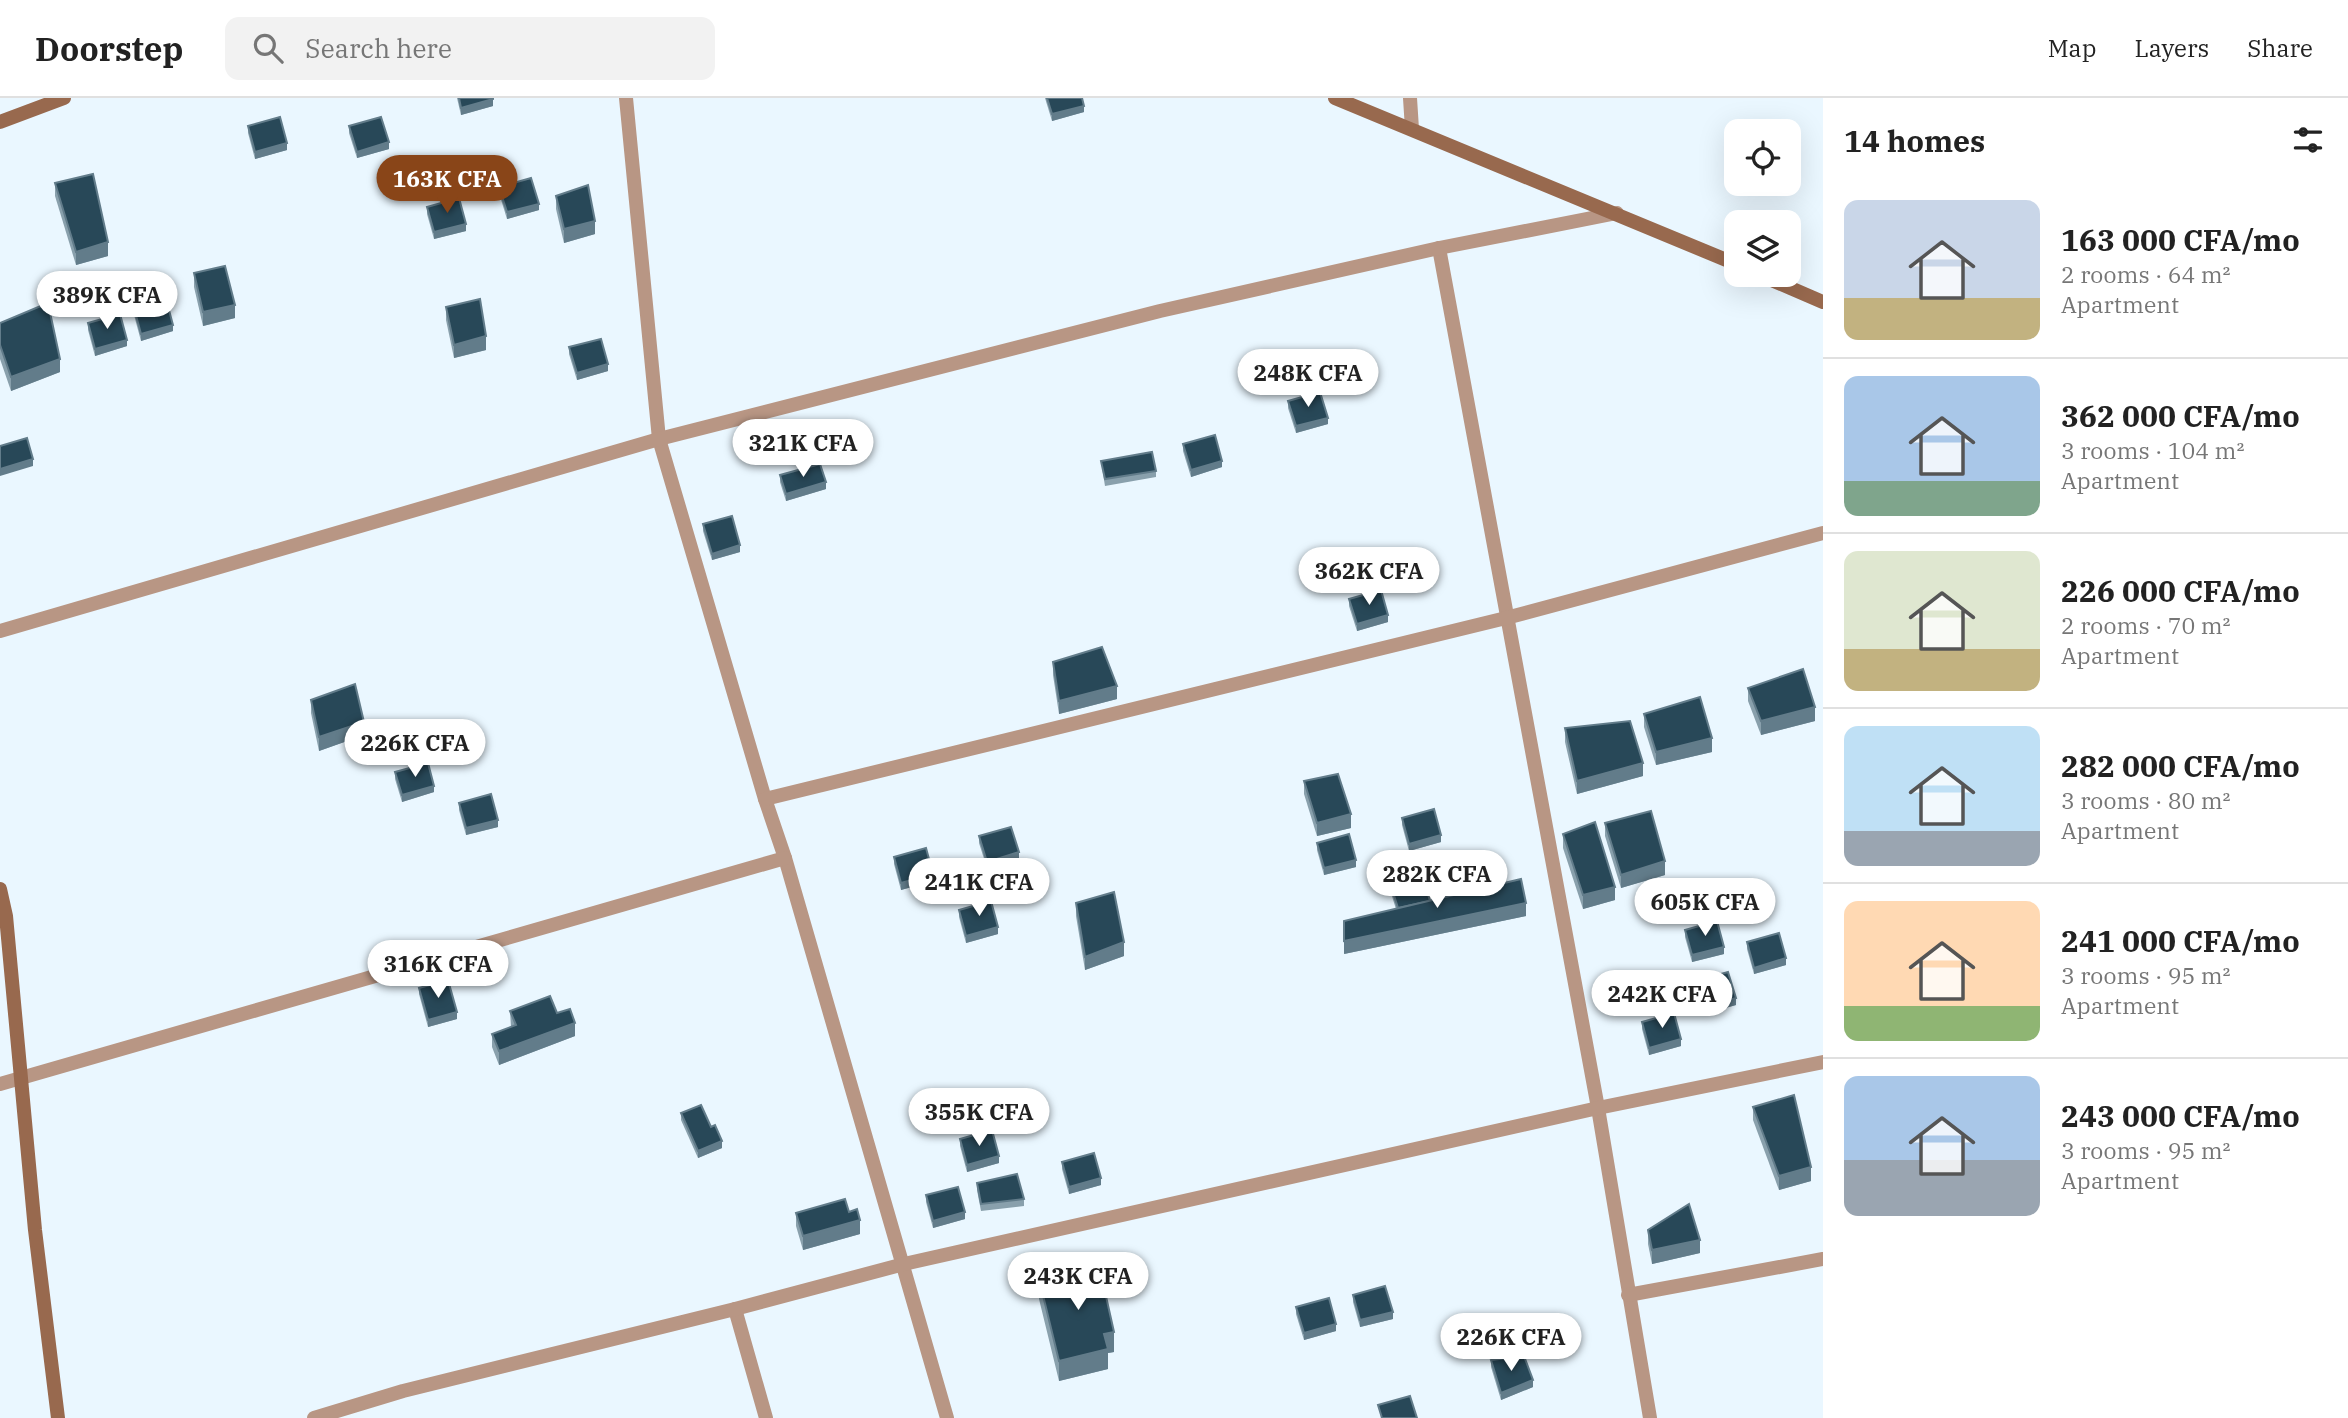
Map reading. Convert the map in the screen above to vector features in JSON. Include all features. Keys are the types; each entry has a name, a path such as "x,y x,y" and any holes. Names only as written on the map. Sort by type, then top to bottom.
{"main road":[{"path":"0,122 49,101 64,98"},
{"path":"1335,98 1724,259"},
{"path":"1788,287 1823,302"},
{"path":"0,889 6,916 35,1230 58,1418"}],"street":[{"path":"626,98 659,439 765,799 785,858 947,1418"},
{"path":"1410,98 1412,129"},
{"path":"0,631 659,439 1160,311 1439,248 1617,214"},
{"path":"1439,248 1598,1108 1650,1418"},
{"path":"765,799 1506,618 1823,533"},
{"path":"0,1084 785,858"},
{"path":"314,1418 403,1391 904,1264 1598,1108 1823,1062"},
{"path":"1628,1295 1823,1259"},
{"path":"735,1309 766,1418"}],"building":[{"path":"459,98 493,98 493,99 461,108"},
{"path":"1047,98 1082,98 1084,106 1052,114"},
{"path":"280,117 287,143 255,152 248,126"},
{"path":"381,117 389,142 357,152 349,126"},
{"path":"93,174 108,242 76,252 55,183"},
{"path":"531,178 539,204 507,212 499,187"},
{"path":"588,185 595,221 564,229 556,196"},
{"path":"459,198 466,224 434,232 427,207"},
{"path":"225,266 235,305 203,312 194,273"},
{"path":"166,299 173,325 141,334 134,308"},
{"path":"480,299 486,336 454,345 446,307"},
{"path":"48,303 60,359 11,377 0,345 0,323"},
{"path":"120,314 127,340 95,349 88,323"},
{"path":"601,339 608,364 577,373 569,347"},
{"path":"1320,392 1328,418 1296,426 1288,401"},
{"path":"1215,435 1222,461 1191,470 1183,444"},
{"path":"27,438 33,459 0,469 0,446"},
{"path":"1152,452 1156,471 1105,479 1101,461"},
{"path":"820,464 826,482 786,494 780,475"},
{"path":"732,516 740,545 712,554 703,524"},
{"path":"1381,590 1388,615 1357,624 1349,599"},
{"path":"1102,647 1117,686 1059,701 1053,662"},
{"path":"1803,669 1815,707 1761,721 1748,688"},
{"path":"355,684 364,722 319,737 311,700"},
{"path":"1700,697 1712,738 1656,752 1644,714"},
{"path":"1630,721 1643,763 1577,781 1565,728"},
{"path":"428,763 434,786 402,795 395,772"},
{"path":"1338,774 1351,814 1317,823 1304,781"},
{"path":"491,794 498,820 466,828 459,803"},
{"path":"1434,809 1441,835 1409,844 1402,818"},
{"path":"1651,811 1665,861 1621,875 1605,823"},
{"path":"1595,822 1615,887 1583,895 1563,834"},
{"path":"1011,827 1019,852 987,862 979,836"},
{"path":"1349,834 1356,860 1324,868 1317,843"},
{"path":"926,848 933,874 901,883 894,857"},
{"path":"1461,866 1468,891 1436,900 1429,875"},
{"path":"1423,877 1430,901 1398,908 1391,886"},
{"path":"1521,879 1526,903 1344,941 1344,921"},
{"path":"1114,892 1124,942 1085,957 1076,903"},
{"path":"991,901 998,927 966,936 959,910"},
{"path":"1717,921 1724,947 1692,955 1685,930"},
{"path":"1779,933 1786,958 1754,968 1747,942"},
{"path":"1728,972 1736,998 1704,1007 1696,981"},
{"path":"448,980 457,1012 428,1020 419,988"},
{"path":"550,996 557,1013 570,1009 575,1023 499,1051 492,1034 516,1025 510,1011"},
{"path":"1674,1013 1681,1039 1649,1048 1642,1022"},
{"path":"1794,1095 1811,1167 1779,1176 1753,1107"},
{"path":"701,1105 711,1127 715,1125 722,1141 698,1151 681,1113"},
{"path":"992,1130 999,1156 967,1165 960,1139"},
{"path":"1094,1153 1101,1178 1069,1187 1062,1162"},
{"path":"1017,1174 1024,1199 981,1204 977,1183"},
{"path":"958,1187 965,1212 933,1221 926,1195"},
{"path":"845,1199 849,1212 857,1209 860,1220 803,1236 796,1213"},
{"path":"1689,1204 1700,1240 1652,1250 1648,1230"},
{"path":"1099,1265 1114,1332 1104,1334 1108,1349 1059,1361 1039,1279"},
{"path":"1385,1286 1393,1312 1360,1320 1353,1295"},
{"path":"1329,1298 1336,1324 1304,1333 1296,1307"},
{"path":"1524,1356 1533,1380 1501,1393 1491,1360"},
{"path":"1410,1396 1417,1418 1382,1418 1378,1405"}]}
